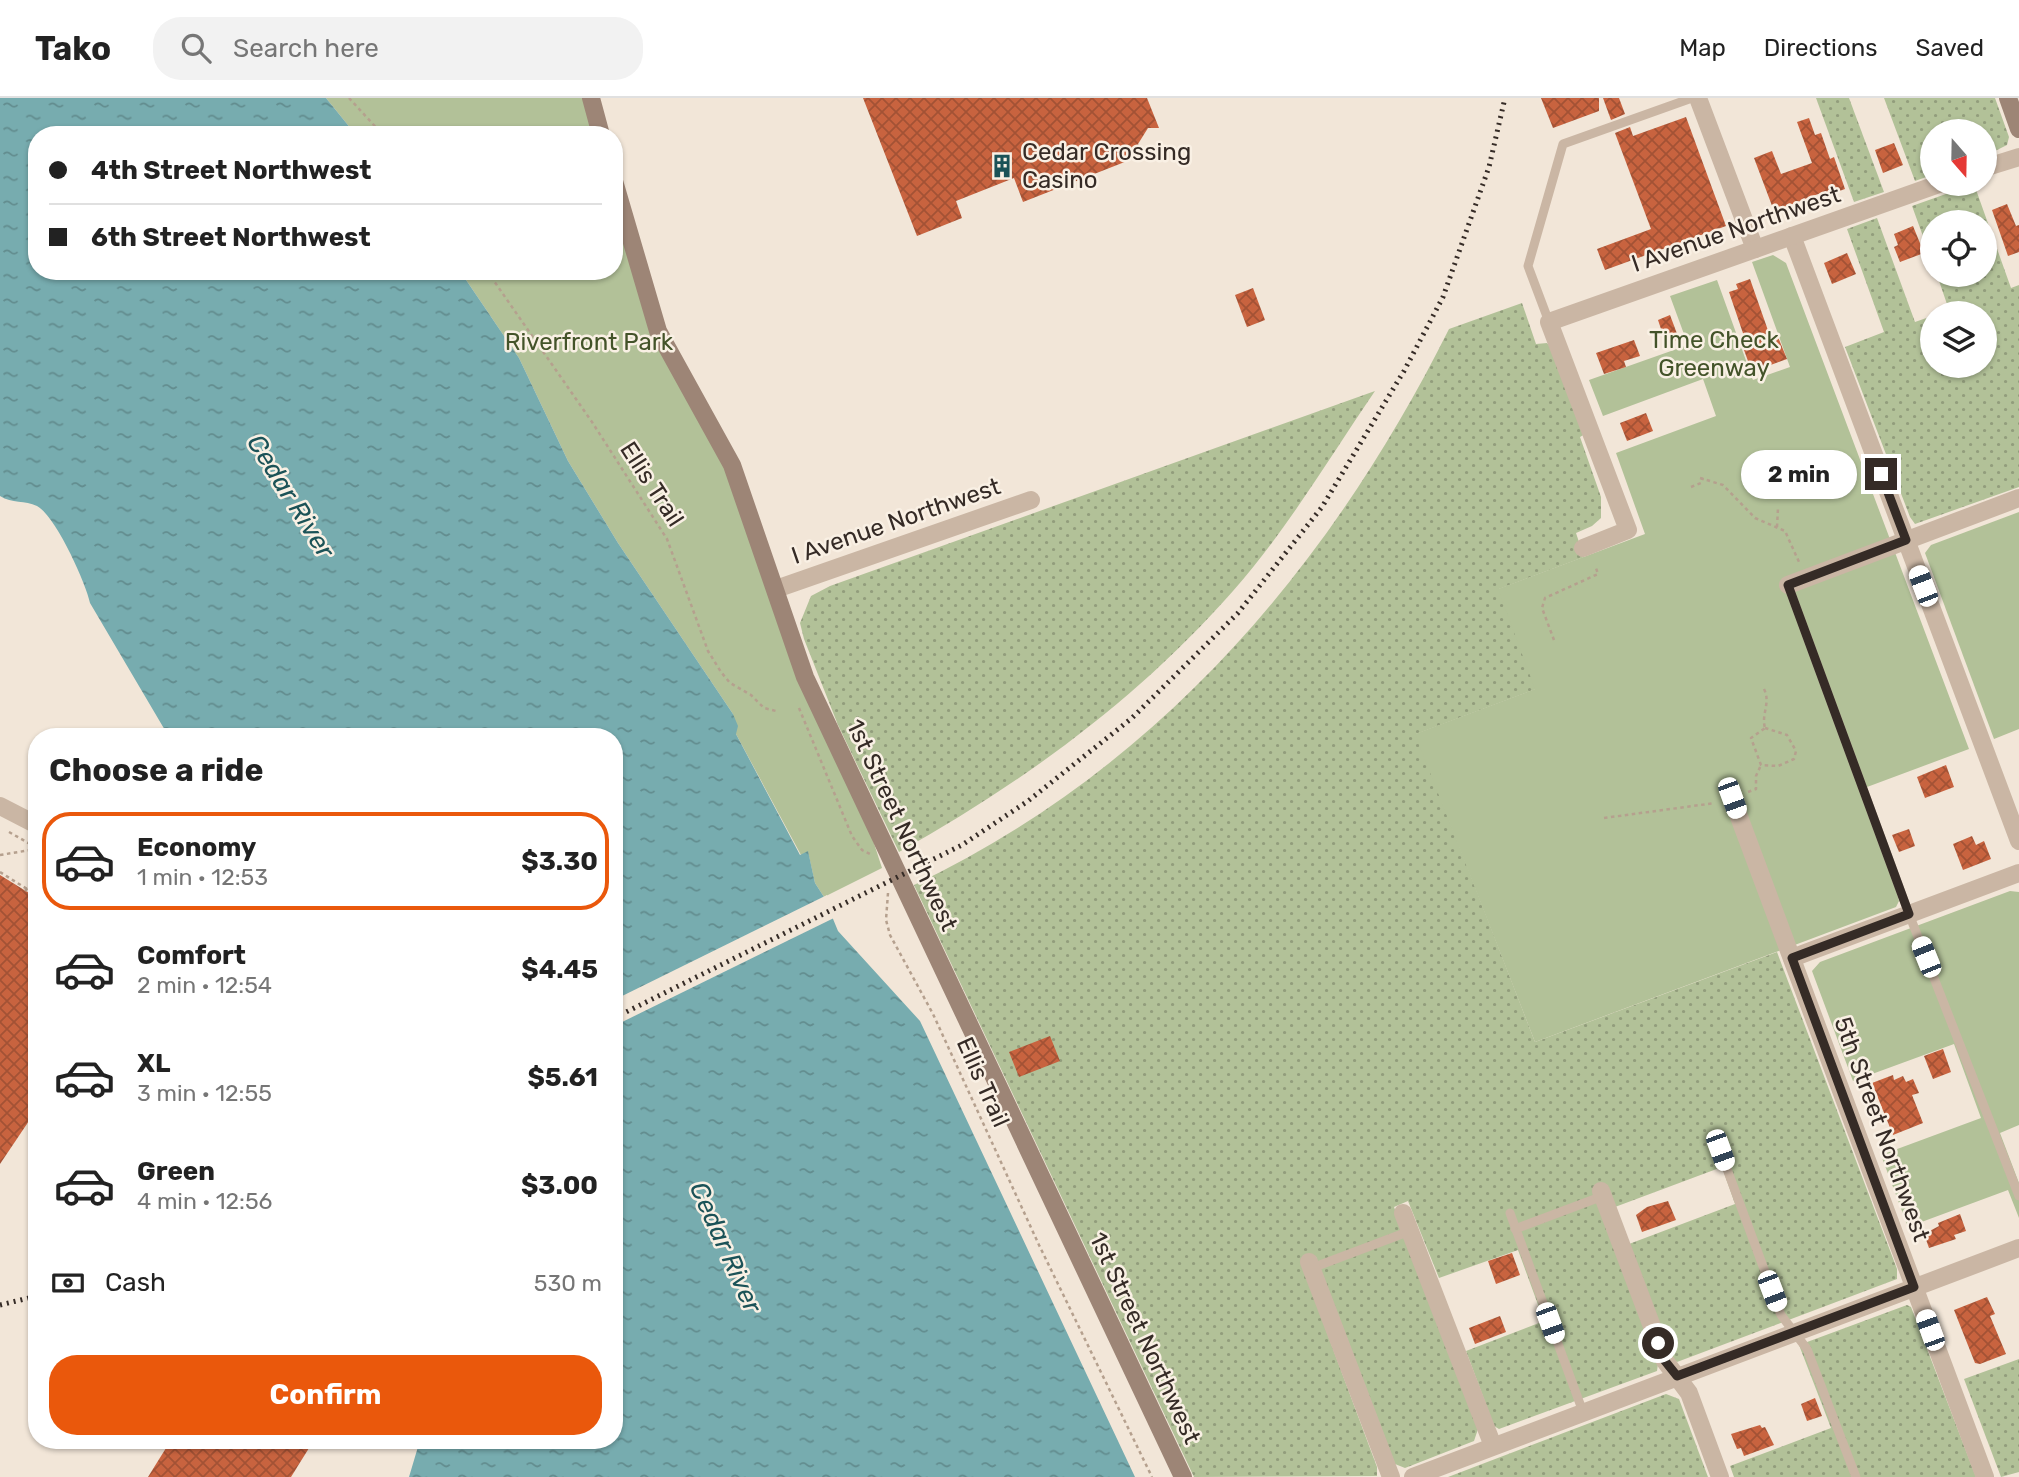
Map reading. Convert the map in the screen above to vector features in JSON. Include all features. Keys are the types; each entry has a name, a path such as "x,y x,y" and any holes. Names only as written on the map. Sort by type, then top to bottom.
{"street":[{"path":"591,98 599,126"},
{"path":"1698,98 1755,249"},
{"path":"2008,98 2019,129"},
{"path":"1997,164 2019,157"},
{"name":"I Avenue Northwest","path":"1549,321 1920,191"},
{"name":"1st Street Northwest","path":"623,211 659,331 732,465 814,697 1183,1477"},
{"path":"1792,236 2019,841"},
{"path":"1549,321 1628,530 1583,548"},
{"path":"1797,582 2019,498"},
{"name":"I Avenue Northwest","path":"776,589 1031,500"},
{"name":"5th Street Northwest","path":"1732,798 1985,1477"},
{"path":"0,806 28,820"},
{"path":"1792,958 2019,873"},
{"path":"1602,1193 1665,1361 1689,1394 1720,1477"},
{"path":"1403,1213 1493,1446"},
{"path":"1413,1477 2019,1248"},
{"path":"1311,1265 1391,1477"}],"lane":[{"path":"1549,321 1528,266 1563,144 1692,98"},
{"path":"1797,582 1909,914 2019,1196"},
{"path":"1720,1150 1781,1315 1807,1349 1856,1477"},
{"path":"1516,1229 1602,1193"},
{"path":"1510,1213 1583,1412"},
{"path":"1311,1265 1410,1231"}],"path":[{"path":"349,98 375,126"},
{"name":"Ellis Trail","path":"493,280 592,422 667,539 708,651 721,672 730,683 751,695 764,708 776,711"},
{"path":"1691,488 1701,483 1701,478 1723,485 1755,518 1777,527 1788,536 1797,582"},
{"path":"1777,527 1778,508"},
{"path":"1554,640 1542,608 1545,598 1598,574 1596,568"},
{"path":"1765,689 1768,699 1763,717 1765,728"},
{"path":"798,704 852,836 862,850 876,860"},
{"path":"1761,765 1778,766 1790,762 1796,755 1787,735 1765,728"},
{"path":"1604,818 1732,798 1756,789 1756,776 1761,765 1751,737 1765,728"},
{"path":"4,829 28,843"},
{"path":"0,855 28,850"},
{"path":"0,872 26,890 28,887"},
{"name":"Ellis Trail","path":"889,888 886,920 893,942 933,1014 1152,1477"}],"green space":[{"path":"326,98 591,98 599,126 349,126"},
{"path":"1816,98 1849,98 1884,192 1854,202"},
{"path":"1884,98 1995,98 2009,137 2007,145 1997,150 1997,119 1920,119 1920,179 1915,181"},
{"path":"1940,196 1978,196 1983,210 1920,210 1920,228 1912,206"},
{"name":"Riverfront Park","path":"623,212 645,289 730,462 854,782 882,868 824,897 815,883 808,852 801,855 736,734 733,714 618,543 568,461 519,358 466,280 623,280"},
{"path":"1877,218 1915,322 1920,320 1920,378 1997,378 1997,301 1946,301 1941,287 1997,287 1997,249 2011,288 2019,285 2019,487 1915,524 1845,347 1884,332 1847,229"},
{"name":"Time Check Greenway","path":"1773,255 1786,263 1969,749 1859,790 1897,893 1899,901 1896,907 1535,1042 1415,734 1535,689 1498,589 1645,534 1616,453 1716,416 1703,379 1603,416 1589,380 1688,345 1670,296 1717,280 1753,380 1790,367 1752,262"},
{"path":"1522,303 1536,344 1547,343 1552,349 1585,434 1580,437 1601,497 1601,518 1592,526 1576,533 1584,557 1499,589 1536,689 1416,734 1535,1042 1777,952 1897,1269 1897,1279 1677,1362 1673,1359 1629,1244 1735,1204 1722,1167 1615,1207 1658,1364 1657,1371 1499,1429 1494,1426 1466,1351 1544,1321 1518,1250 1439,1278 1408,1201 1394,1207 1478,1429 1474,1441 1405,1468 1395,1464 1316,1257 1301,1263 1377,1467 1377,1476 1194,1477 914,885 1002,838 1084,783 1159,721 1228,653 1292,579 1350,500 1402,416 1449,329"},
{"path":"1375,391 1290,519 1253,568 1158,668 1119,703 1035,767 991,797 899,852 838,725 804,639 800,623 811,596 830,586"},
{"path":"2019,512 2019,729 1994,739 1925,553 1931,545"},
{"path":"2010,891 2019,892 2019,1125 2000,1133 2019,1183 2019,1218 2008,1190 1908,1227 1881,1155 1981,1118 1954,1044 1853,1081 1812,971 1820,962"},
{"path":"1907,1305 1911,1307 1976,1477 1734,1477 1730,1466 1831,1428 1799,1345"},
{"path":"2019,1359 2019,1472 2001,1477 1964,1379"},
{"path":"1666,1394 1679,1399 1708,1477 1448,1477"}],"water":[{"name":"Cedar River","path":"0,98 326,98 349,126 28,126 28,280 466,280 519,358 568,461 618,543 733,714 738,726 736,734 800,855 808,851 815,883 838,931 920,1021 1135,1477 409,1477 417,1449 623,1449 623,728 164,728 90,603 76,566 52,522 37,506 0,496"}],"pier":[{"path":"827,895 836,917 623,1022 623,996"}],"building":[{"name":"Cedar Crossing Casino","path":"863,98 1147,98 1159,128 1148,128 1138,144 1145,154 1023,202 1014,178 956,201 962,218 917,236"},
{"path":"1541,98 1599,98 1599,111 1553,128"},
{"path":"1603,98 1619,98 1625,114 1611,120"},
{"path":"1686,117 1726,226 1605,270 1597,249 1651,229 1615,133 1630,127 1633,136"},
{"path":"1809,118 1815,135 1821,133 1830,159 1834,157 1845,189 1828,195 1826,191 1774,211 1754,158 1772,151 1781,174 1812,163 1797,122"},
{"path":"1894,143 1903,165 1883,173 1875,150"},
{"path":"2007,204 2016,226 2019,225 2019,252 2008,256 1997,224 1997,210 1992,210"},
{"path":"1913,226 1920,243 1920,254 1900,262 1894,247 1898,245 1894,234"},
{"path":"1847,253 1856,274 1832,284 1824,263"},
{"path":"1750,279 1771,339 1778,337 1787,359 1752,372 1744,350 1748,348 1729,292 1738,289 1736,284"},
{"path":"1253,288 1265,320 1247,327 1235,295"},
{"path":"1670,315 1679,339 1666,344 1658,320"},
{"path":"1634,340 1640,356 1624,361 1626,367 1604,374 1596,353"},
{"path":"1646,413 1653,431 1627,441 1620,423"},
{"path":"1946,765 1954,787 1925,798 1917,777"},
{"path":"1909,829 1915,846 1899,852 1892,835"},
{"path":"1972,836 1976,845 1984,841 1991,859 1963,870 1953,844"},
{"path":"0,875 28,892 28,1122 0,1164"},
{"path":"1050,1036 1060,1061 1019,1077 1009,1052"},
{"path":"1943,1049 1951,1072 1933,1079 1924,1056"},
{"path":"1893,1075 1894,1080 1903,1076 1906,1082 1913,1079 1919,1093 1912,1095 1923,1123 1893,1135 1872,1083"},
{"path":"1668,1201 1676,1220 1642,1232 1636,1215 1647,1207"},
{"path":"1960,1214 1966,1231 1954,1235 1956,1239 1929,1248 1924,1234 1939,1226 1938,1223"},
{"path":"1512,1253 1520,1275 1496,1284 1488,1261"},
{"path":"1987,1297 1995,1314 1990,1316 2006,1354 1980,1364 1975,1363 1954,1310"},
{"path":"1500,1316 1506,1332 1475,1344 1469,1328"},
{"path":"1815,1398 1822,1416 1807,1421 1801,1404"},
{"path":"1760,1425 1765,1427 1774,1445 1744,1456 1741,1448 1737,1449 1731,1434"},
{"path":"165,1449 308,1449 291,1477 148,1477"}],"railway":[{"path":"623,1014 962,845 1028,801 1132,718 1238,613 1322,507 1404,371 1443,297 1489,167 1505,98"},
{"path":"0,1305 28,1298"}],"place":[{"name":"Cedar Crossing Casino","path":"1002,166"}],"route":[{"path":"1658,1343 1665,1361 1677,1376 1914,1287 1792,958 1909,914 1788,585 1906,540 1881,474"}]}
